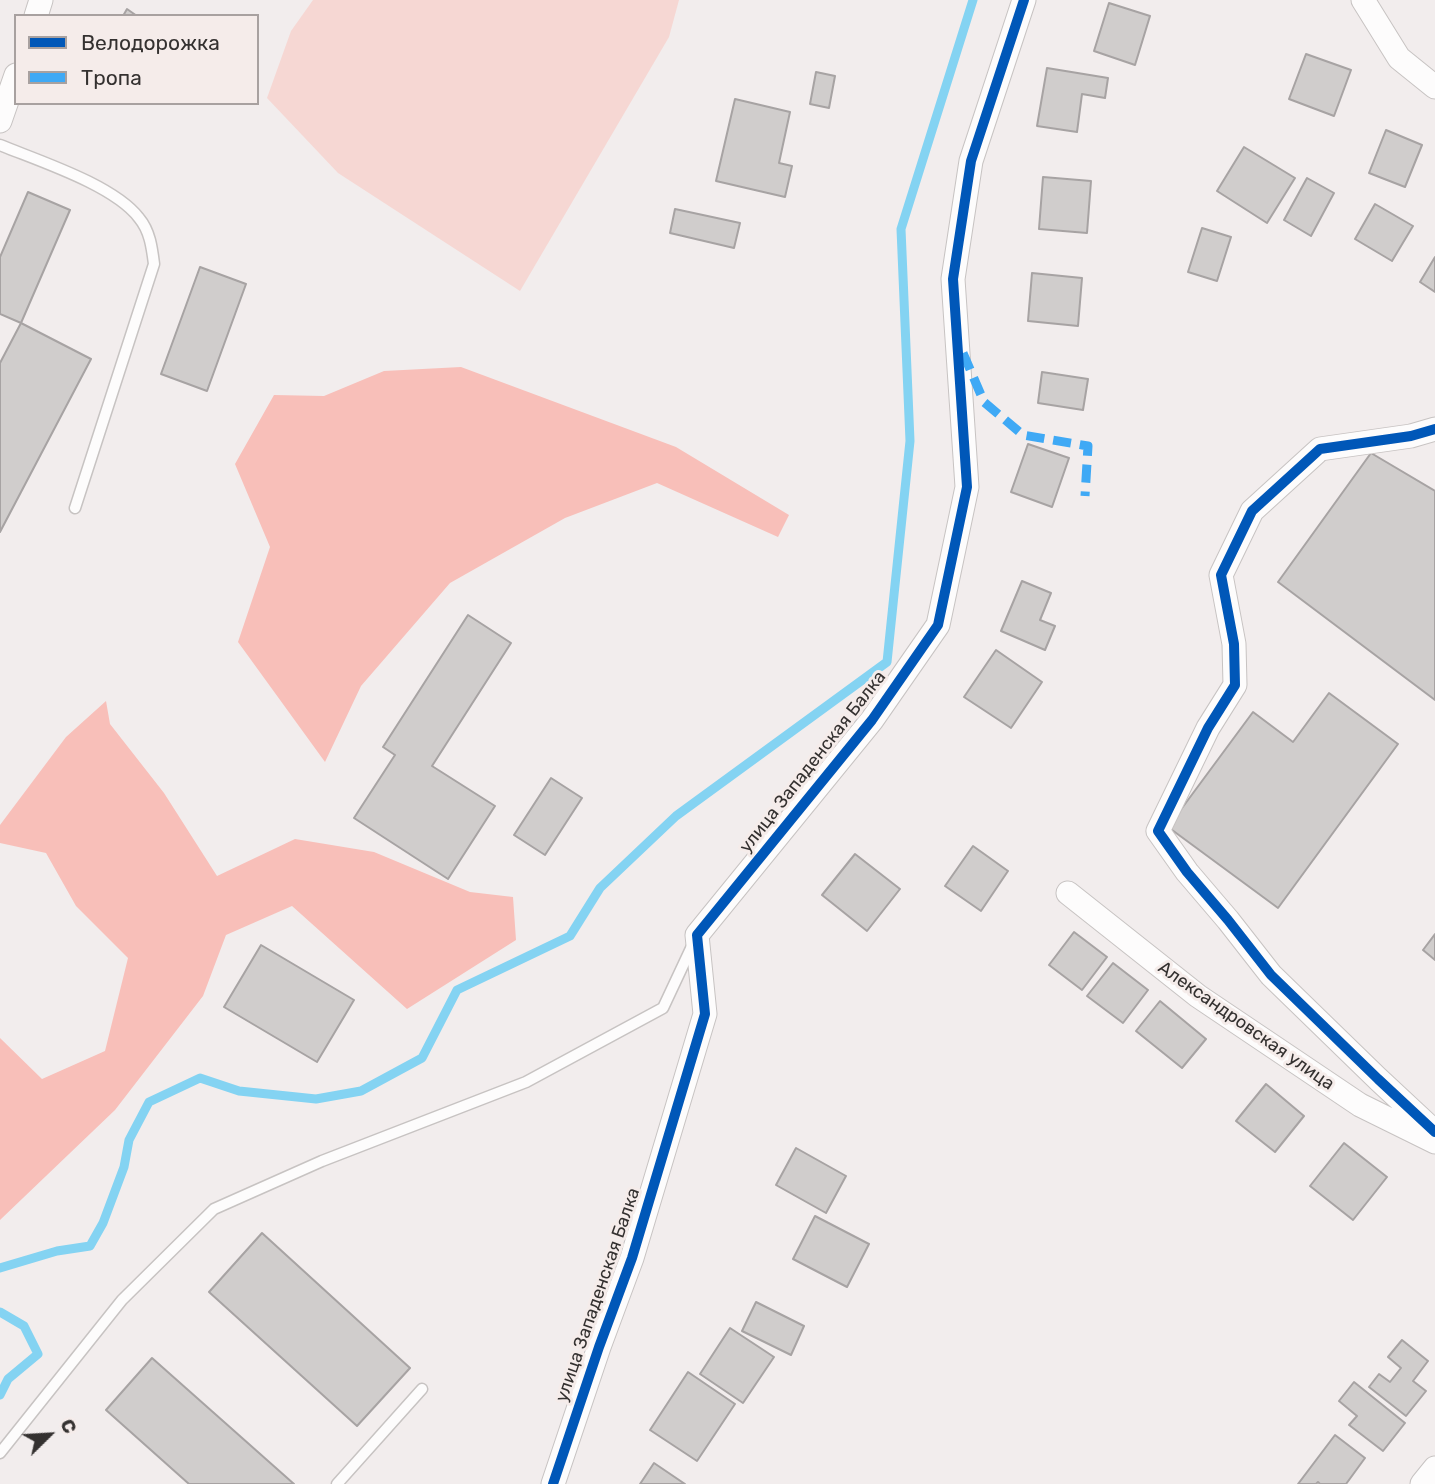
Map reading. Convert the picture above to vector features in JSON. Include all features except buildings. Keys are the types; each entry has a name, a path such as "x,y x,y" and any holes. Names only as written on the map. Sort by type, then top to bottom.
{"street":[{"name":"улица Западенская Балка","path":"553,1484 598,1347 632,1258 705,1014 697,935 872,720 938,625 967,487 953,279 971,161 1024,0"},
{"path":"1363,0 1399,58 1435,87"},
{"path":"0,121 14,81"},
{"path":"1435,429 1410,436 1320,449 1252,511 1221,575 1234,644 1235,684 1208,728 1158,831 1187,872 1271,975 1435,1132"},
{"name":"Александровская улица","path":"1068,893 1209,1004 1360,1105 1435,1142"},
{"path":"1422,1484 1435,1468"}],"lane":[{"path":"0,145 109,192 139,217 151,240 154,264 75,508"},
{"path":"0,1453 122,1300 214,1209 322,1161 526,1082 663,1008 697,935"},
{"path":"337,1484 422,1389"}],"shaded area":[{"path":"313,0 679,0 669,37 520,291 338,173 267,98 291,31"},
{"path":"461,367 676,447 789,515 778,537 657,483 565,518 450,583 361,686 325,762 238,642 270,547 235,464 274,395 324,396 384,371"},
{"path":"106,701 110,724 164,793 217,876 295,839 374,852 470,892 513,897 516,940 407,1009 292,906 226,935 203,996 115,1110 0,1220 0,1038 42,1079 105,1051 128,958 76,906 46,853 0,843 0,825 66,737"}],"waterway":[{"path":"0,1268 57,1251 90,1246 103,1223 124,1167 129,1140 149,1102 200,1078 239,1091 316,1099 361,1091 422,1058 457,990 570,936 600,888 676,816 887,662 910,441 901,229 973,0"},
{"path":"0,1312 24,1326 38,1354 8,1379 0,1395"}],"marked path":[{"path":"963,353 984,402 1023,435 1088,446 1085,496"}],"cycle path":[{"path":"553,1484 632,1258 705,1014 697,935 872,720 938,625 967,487 953,279 971,161 1024,0"},
{"path":"1435,429 1411,436 1320,449 1252,511 1221,575 1234,644 1235,685 1208,728 1158,831 1187,872 1271,975 1435,1132"}]}
